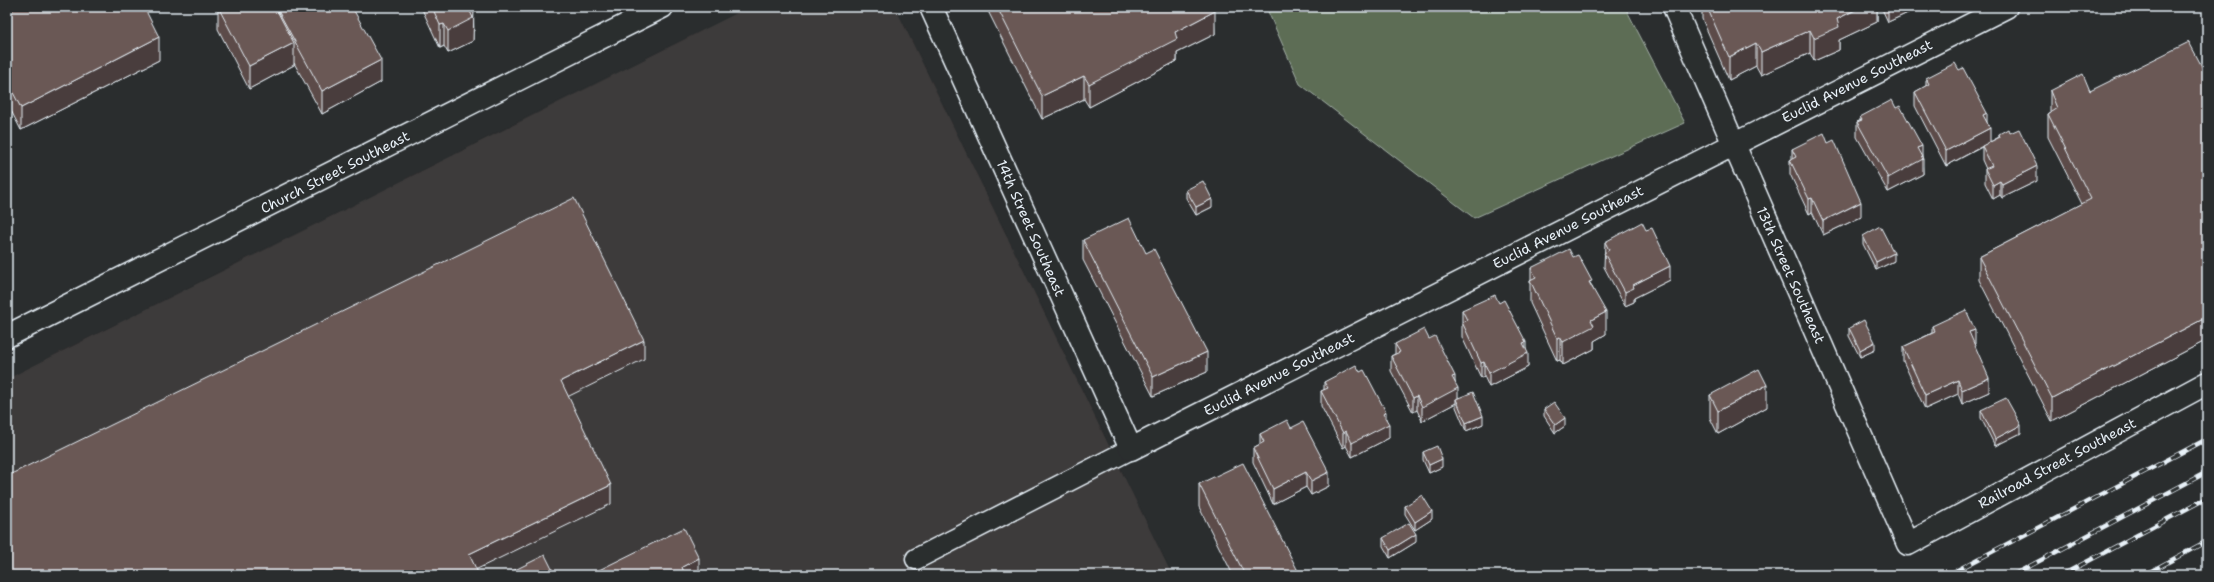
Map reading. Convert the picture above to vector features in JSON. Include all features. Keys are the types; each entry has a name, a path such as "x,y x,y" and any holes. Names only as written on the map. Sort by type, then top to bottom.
{"street":[{"name":"Church Street Southeast","path":"7,336 662,7"},
{"name":"14th Street Southeast","path":"931,7 1131,449"},
{"name":"13th Street Southeast","path":"1674,7 1908,544"},
{"name":"Euclid Avenue Southeast","path":"1131,449 1733,143 2006,7"},
{"name":"Railroad Street Southeast","path":"1908,544 2207,383"}],"lane":[{"path":"916,559 1131,449"}],"shaded area":[{"path":"749,7 895,7 1172,575 7,575 7,379"}],"green space":[{"path":"1266,7 1625,7 1685,123 1474,218 1300,84"}],"building":[{"path":"18,7 144,7 159,37 21,108 7,81 7,12"},
{"path":"218,7 275,7 294,43 249,66"},
{"path":"276,7 352,7 381,60 322,91"},
{"path":"432,7 473,7 474,9 470,11 473,18 448,31 444,24 440,25"},
{"path":"997,7 1214,7 1215,11 1175,32 1177,39 1089,84 1084,76 1042,96"},
{"path":"1707,7 1861,7 1837,19 1839,27 1814,38 1810,30 1761,52 1756,43 1729,57"},
{"path":"2189,42 2207,76 2207,317 2052,398 1979,257 2091,199 2048,114 2057,108 2050,91 2083,74 2090,91"},
{"path":"1955,63 1959,70 1963,68 1987,113 1983,115 1990,128 1946,151 1915,92 1929,84 1926,78"},
{"path":"1892,100 1896,108 1900,106 1922,146 1917,148 1923,159 1888,178 1857,122 1862,120 1860,117"},
{"path":"2008,129 2010,133 2019,129 2037,166 2002,184 2000,181 1993,185 1985,169 1992,166 1982,146 2000,137 1999,134"},
{"path":"1824,133 1828,143 1834,140 1861,202 1823,221 1812,198 1809,199 1790,160 1796,157 1792,149"},
{"path":"1203,181 1212,199 1196,207 1186,190"},
{"path":"574,198 644,340 561,381 611,485 469,554 479,575 7,575 7,476"},
{"path":"1129,218 1146,253 1154,249 1207,352 1153,377 1083,240"},
{"path":"1642,222 1646,230 1652,228 1670,266 1633,285 1634,288 1625,292 1604,253 1609,250 1605,242"},
{"path":"1880,226 1894,253 1876,262 1863,236"},
{"path":"1569,249 1573,257 1578,255 1592,281 1589,282 1606,312 1591,320 1594,326 1563,342 1560,337 1557,338 1530,280 1536,277 1531,268"},
{"path":"1495,295 1499,303 1504,300 1526,342 1523,343 1528,353 1489,373 1484,362 1481,363 1462,322 1467,320 1462,310"},
{"path":"1966,310 1975,330 1969,332 1989,378 1962,390 1958,380 1925,395 1903,347 1935,332 1932,326"},
{"path":"1864,320 1875,342 1860,350 1849,328"},
{"path":"1424,329 1429,339 1435,336 1455,376 1452,377 1458,388 1422,407 1417,396 1413,398 1391,356 1400,352 1395,344"},
{"path":"1356,365 1360,372 1364,370 1386,412 1383,414 1389,424 1352,443 1346,431 1343,433 1321,391 1328,388 1324,382"},
{"path":"1759,369 1767,385 1718,411 1710,395"},
{"path":"1473,392 1483,416 1466,423 1456,399"},
{"path":"2006,398 2021,425 1995,439 1981,410"},
{"path":"1554,402 1565,418 1555,425 1544,409"},
{"path":"1287,420 1291,428 1303,422 1329,472 1311,481 1306,472 1273,489 1253,448 1264,442 1260,434"},
{"path":"1437,446 1442,459 1429,465 1423,452"},
{"path":"1243,463 1300,575 1241,575 1244,573 1199,484"},
{"path":"1422,495 1432,511 1415,522 1405,506"},
{"path":"1409,523 1416,534 1390,550 1383,538"},
{"path":"684,528 699,558 682,567 685,575 589,575"},
{"path":"545,555 555,575 505,575"}],"railway":[{"path":"1948,575 2207,439"},
{"path":"2013,575 2207,472"},
{"path":"2062,575 2207,498"},
{"path":"2144,575 2207,541"},
{"path":"2201,575 2207,572"}]}
